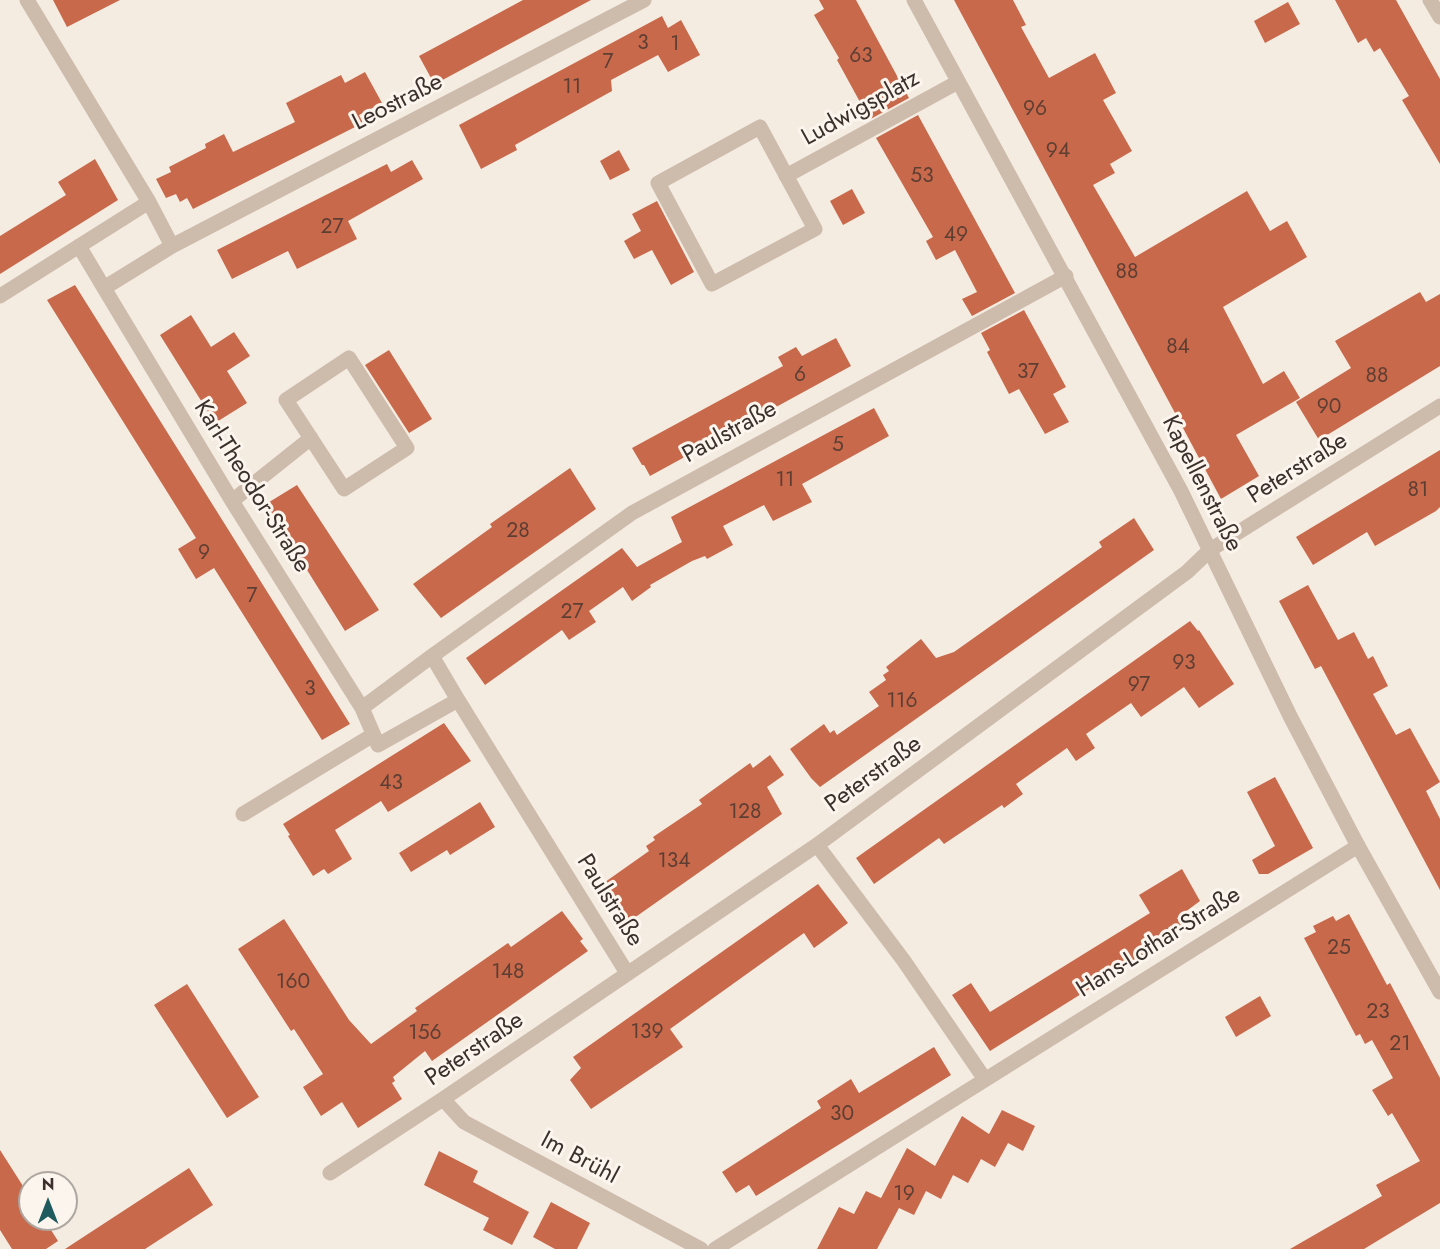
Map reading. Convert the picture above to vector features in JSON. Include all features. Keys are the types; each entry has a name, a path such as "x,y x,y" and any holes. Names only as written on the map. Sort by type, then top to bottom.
{"street":[{"path":"27,0 149,202 172,246"},
{"name":"Leostraße","path":"104,288 172,246 644,0"},
{"name":"Kapellenstraße","path":"914,0 1181,491 1290,716 1358,846 1440,992"},
{"path":"1430,0 1440,17"},
{"name":"Ludwigsplatz","path":"786,176 958,82"},
{"name":"Ludwigsplatz","path":"760,128 786,176 815,228 712,284 657,183 760,128"},
{"path":"0,296 149,202"},
{"path":"79,246 104,288"},
{"name":"Paulstraße","path":"362,708 632,513 1066,276"},
{"name":"Karl-Theodor-Straße","path":"104,288 232,501 362,708"},
{"path":"349,358 407,448 344,489 310,438 286,400 349,358"},
{"name":"Peterstraße","path":"330,1173 817,845 1187,572 1210,550 1440,406"},
{"path":"232,501 310,438"},
{"name":"Paulstraße","path":"432,656 627,973"},
{"path":"362,708 378,745 458,700"},
{"path":"243,814 373,735"},
{"path":"817,845 904,961 984,1078"},
{"name":"Hans-Lothar-Straße","path":"715,1249 984,1078 1358,846"},
{"name":"Im Brühl","path":"443,1099 464,1122 701,1249"}],"building":[{"path":"53,0 120,0 67,27"},
{"path":"523,0 591,0 437,83 433,77 431,78 419,56"},
{"path":"819,0 856,0 909,98 867,121 857,104 860,102 837,60 839,58 814,15 824,9"},
{"path":"954,0 1013,0 1026,25 1021,27 1049,78 1095,53 1116,93 1103,100 1132,151 1110,164 1115,173 1093,185 1135,257 1247,191 1270,231 1287,221 1307,257 1223,307 1263,384 1284,371 1300,398 1236,435 1259,476 1221,499"},
{"path":"1335,0 1396,0 1440,79 1440,164 1402,100 1409,96 1380,48 1374,52 1366,38 1358,43"},
{"path":"1288,2 1300,24 1265,43 1254,21"},
{"path":"662,16 668,28 681,20 700,55 668,72 658,55 611,80 612,91 515,145 517,150 481,169 459,125"},
{"path":"365,72 382,103 359,115 363,123 193,209 187,198 180,202 176,194 166,198 156,179 171,172 169,167 206,148 205,144 224,134 233,152 295,122 286,103 341,75 345,83"},
{"path":"918,115 1015,293 972,316 962,299 977,292 955,250 936,260 926,241 933,237 876,138"},
{"path":"619,150 630,170 610,180 600,161"},
{"path":"95,159 118,200 0,274 0,236 66,195 58,182"},
{"path":"412,160 423,179 348,221 357,239 297,269 288,251 232,279 217,250 387,164 391,172"},
{"path":"852,189 865,213 843,225 830,201"},
{"path":"657,201 694,272 671,285 652,250 634,259 624,241 641,231 632,214"},
{"path":"75,285 350,724 322,740 214,568 196,579 178,549 196,538 47,300"},
{"path":"1420,292 1426,302 1440,294 1440,366 1319,440 1296,402 1351,368 1335,341"},
{"path":"1024,310 1066,387 1053,394 1069,422 1045,434 1019,389 1009,394 987,352 990,350 981,333"},
{"path":"191,315 211,347 234,332 250,356 227,371 247,403 215,423 160,335"},
{"path":"836,338 851,366 650,476 642,465 632,448 783,366 778,357 796,347 802,356"},
{"path":"389,350 432,419 409,433 365,365"},
{"path":"874,408 889,436 802,484 812,502 773,521 764,505 723,526 733,545 707,559 705,556 692,561 650,585 651,587 632,601 623,587 589,611 596,622 569,640 562,630 485,685 466,658 622,548 637,567 682,542 671,517"},
{"path":"1440,450 1440,507 1436,511 1375,546 1367,532 1313,565 1296,537"},
{"path":"570,468 596,509 441,618 413,584 492,527 490,524"},
{"path":"297,485 379,610 345,631 266,504"},
{"path":"1134,518 1154,550 820,787 811,778 790,749 824,724 830,733 834,730 837,735 879,706 869,692 886,680 883,675 889,671 886,667 921,639 936,658 954,652 1102,547 1099,542"},
{"path":"1308,585 1338,640 1354,632 1368,659 1373,656 1388,686 1373,694 1396,735 1410,728 1440,782 1426,791 1440,819 1440,890 1321,666 1315,669 1279,601"},
{"path":"1190,621 1199,630 1234,684 1199,708 1184,687 1141,717 1131,703 1086,734 1095,748 1076,761 1067,748 1016,784 1023,794 1004,808 1002,805 944,844 939,838 874,884 856,858"},
{"path":"444,723 471,761 388,812 381,801 335,830 352,859 328,874 324,869 313,876 283,824"},
{"path":"770,755 784,775 767,787 782,814 627,923 598,887 649,851 646,846 655,840 653,837 702,804 699,800 750,763 753,768"},
{"path":"1275,777 1313,848 1268,874 1259,874 1252,860 1275,846 1247,792"},
{"path":"480,802 495,827 450,855 447,850 411,872 399,853"},
{"path":"1182,869 1200,901 1177,918 1185,929 990,1051 952,995 971,983 990,1012 1150,913 1139,895"},
{"path":"818,884 848,923 814,948 804,933 670,1029 683,1047 591,1109 570,1080 581,1068 573,1057"},
{"path":"562,911 583,939 580,941 588,951 432,1061 425,1051 393,1077 395,1081 392,1083 402,1099 358,1128 342,1102 321,1116 303,1087 323,1074 294,1029 291,1031 238,949 284,919 349,1020 371,1044 417,1011 415,1008 508,943 511,947"},
{"path":"1349,914 1387,985 1390,983 1440,1078 1440,1203 1364,1249 1290,1249 1382,1196 1376,1185 1420,1161 1392,1113 1388,1116 1372,1090 1393,1078 1372,1040 1365,1044 1360,1034 1356,1036 1304,938 1316,932 1313,926 1333,916 1336,921"},
{"path":"187,984 259,1097 227,1118 154,1005"},
{"path":"1260,996 1271,1016 1236,1037 1225,1017"},
{"path":"934,1047 951,1075 756,1196 749,1185 736,1193 722,1172 821,1108 817,1101 851,1079 859,1093"},
{"path":"1002,1110 1035,1126 1023,1151 1008,1143 995,1167 981,1159 968,1183 953,1175 941,1199 926,1191 914,1215 899,1208 877,1249 817,1249 839,1207 854,1214 866,1191 881,1198 907,1148 935,1166 962,1116 989,1134"},
{"path":"0,1150 18,1178 18,1231 52,1231 58,1241 46,1249 12,1249 0,1230"},
{"path":"439,1151 478,1171 473,1182 529,1212 512,1245 483,1230 489,1218 424,1185"},
{"path":"189,1168 213,1205 145,1249 65,1249"},
{"path":"551,1202 590,1223 577,1249 555,1249 533,1237"}]}
